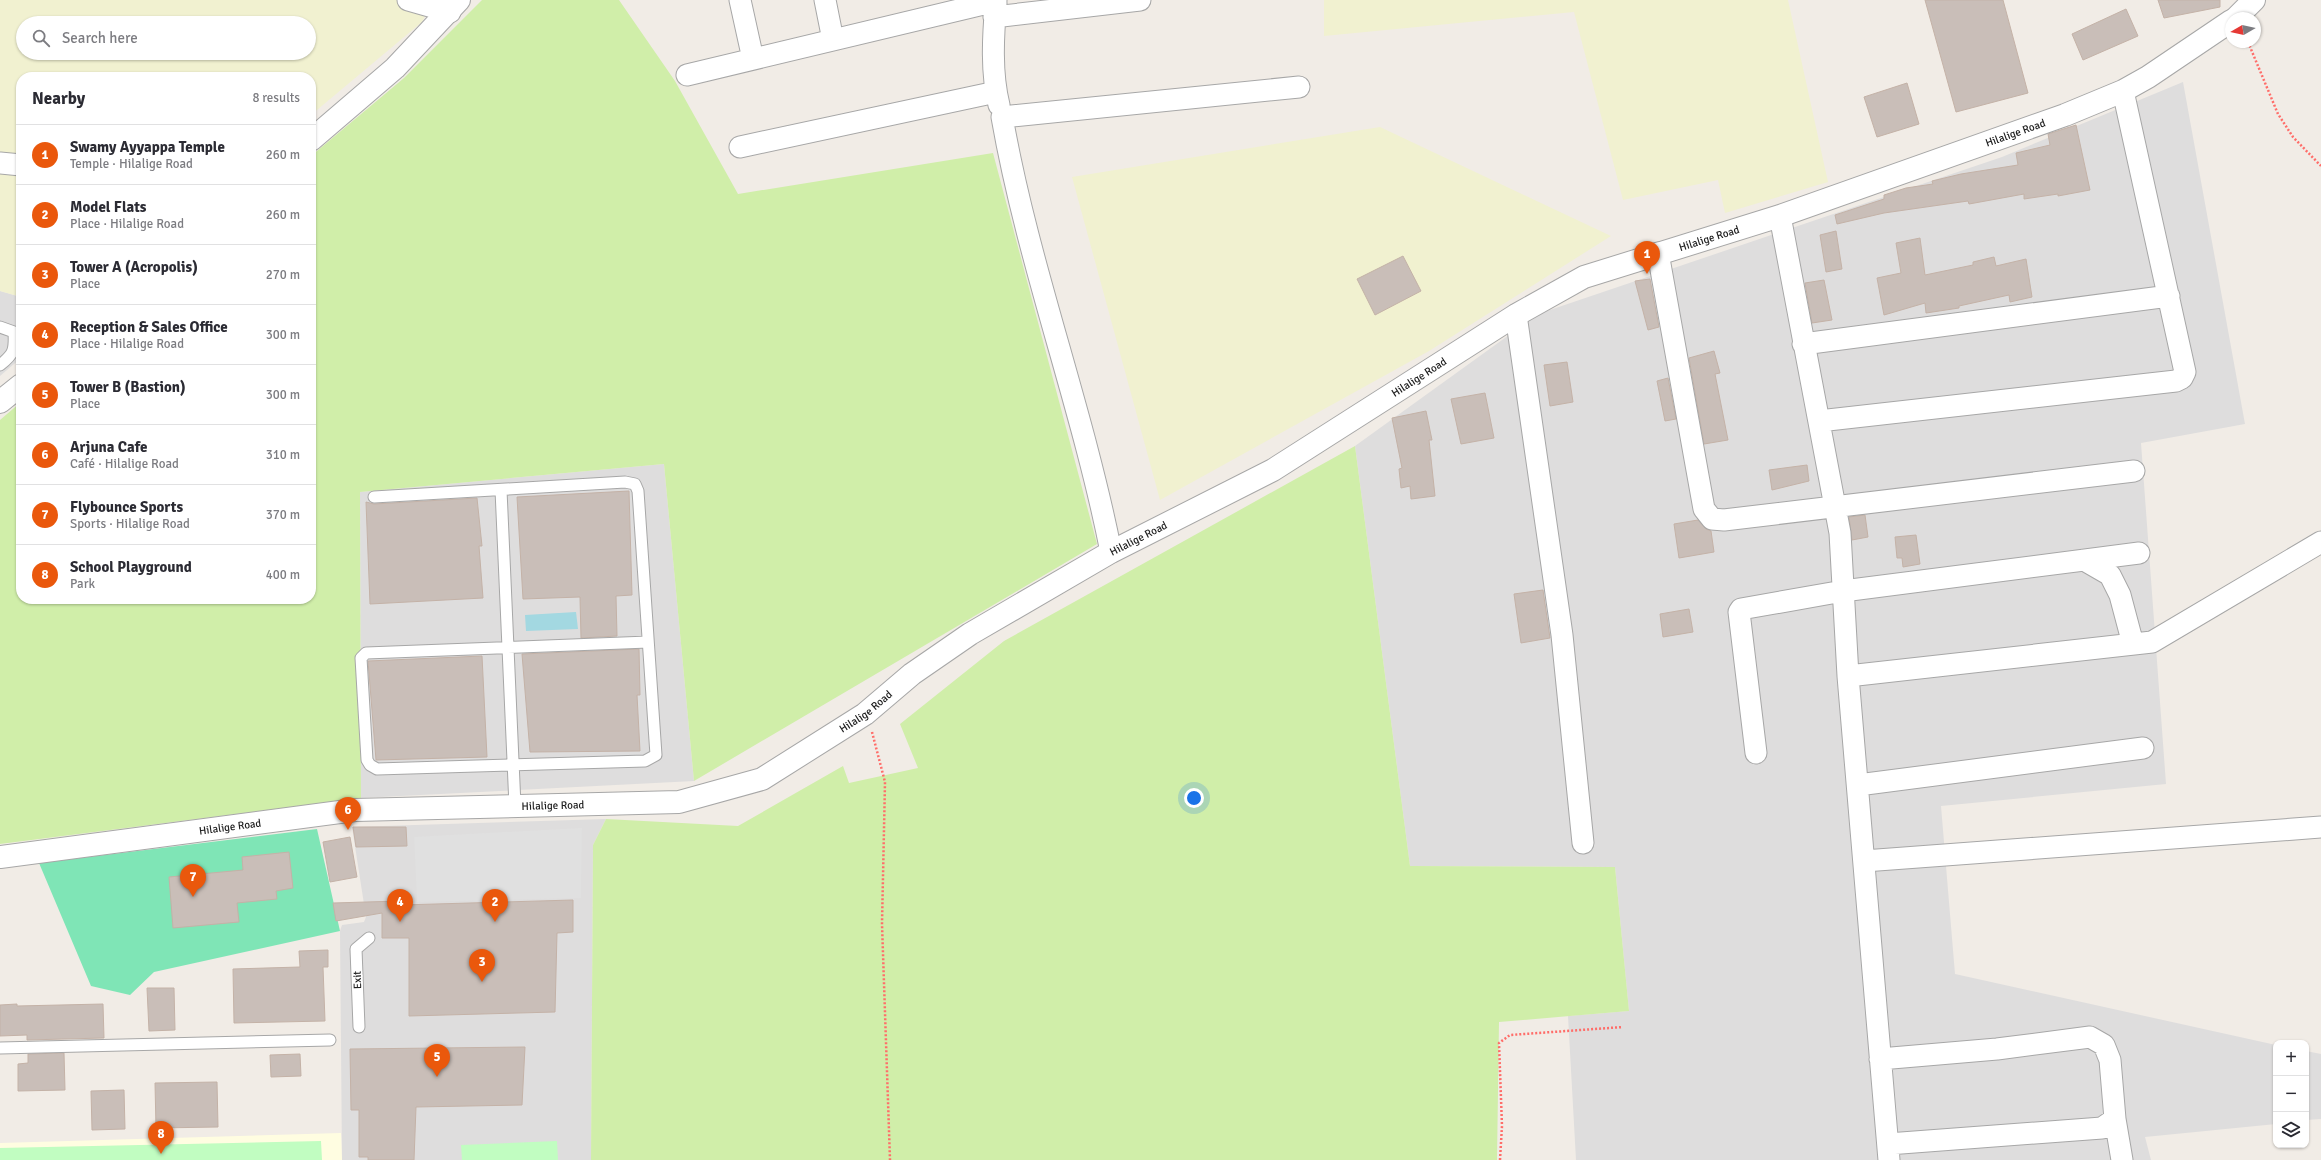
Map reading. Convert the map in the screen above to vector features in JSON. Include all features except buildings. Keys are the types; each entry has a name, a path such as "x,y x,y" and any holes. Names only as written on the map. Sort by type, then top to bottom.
{"street":[{"path":"408,0 454,6"},
{"path":"740,0 753,59"},
{"path":"825,0 833,40"},
{"path":"687,75 833,40 995,6 1140,0"},
{"path":"2242,12 2254,0"},
{"path":"316,136 395,68 454,6"},
{"path":"995,6 996,92 1013,180 1100,498 1111,552"},
{"name":"Hilalige Road","path":"0,857 355,810 679,802 762,778 865,714 912,674 970,634 1111,552 1273,470 1516,315 1584,277 1780,216 2065,115 2123,91 2148,77 2225,25"},
{"path":"1002,118 1299,87"},
{"path":"1818,421 2176,381 2182,378 2185,372 2123,91"},
{"path":"740,148 996,92"},
{"path":"0,163 16,165"},
{"path":"1780,216 1803,344 1840,533 1848,676 1889,1152 2102,1128 2115,1119"},
{"path":"1658,253 1704,509 1712,519 1724,520 2134,471"},
{"path":"1803,344 2169,296"},
{"path":"1516,315 1562,635 1584,843"},
{"path":"0,402 16,389"},
{"path":"1848,676 2152,642 2321,542"},
{"path":"1756,753 1739,612 1746,606 1843,591 2139,553"},
{"path":"2084,560 2098,566 2110,574 2120,595 2133,644"},
{"path":"1858,785 2143,748"},
{"path":"1864,861 2321,827"},
{"path":"1880,1059 1997,1049 2090,1037 2104,1046 2110,1060 2115,1119 2122,1160"}],"lane":[{"path":"0,327 14,332 14,346 11,356 0,365"},
{"path":"374,497 625,482 635,484 638,491 656,755 652,759 645,761 377,769 370,765 367,760 361,658 366,653 508,646 648,642"},
{"path":"501,490 515,806"},
{"name":"Exit","path":"359,1028 356,949 369,938"},
{"path":"0,1048 330,1040"}],"path":[{"path":"2250,48 2278,114 2293,136 2321,166"},
{"path":"865,714 876,745 885,782 882,924 890,1160"},
{"path":"1500,1160 1502,1126 1499,1043 1510,1035 1623,1027"}],"shaded area":[{"path":"2183,82 2245,424 2141,443 2166,784 1941,806 1955,974 2273,1044 2273,1124 2145,1137 2151,1160 1576,1160 1568,1016 1629,1011 1615,867 1410,866 1355,446 1538,314 2002,157"},
{"path":"0,291 16,296 16,362 0,376"},
{"path":"664,464 694,781 361,798 360,492"},
{"path":"606,819 593,845 591,1160 342,1160 340,931 342,925 364,922 366,917 352,827"},
{"path":"582,828 581,898 417,902 414,837"},
{"path":"2309,1052 2321,1054 2321,1119 2309,1120"},
{"path":"341,1133 342,1160 0,1160 0,1143"}],"green space":[{"path":"0,0 433,0 422,22 316,111 316,72 16,72 16,296 0,291"},
{"path":"482,0 619,0 675,81 738,194 993,153 1097,544 694,781 664,464 360,492 361,798 0,844 0,420 16,406 16,604 316,604 316,152 404,78"},
{"path":"1324,0 1788,0 1828,182 1725,213 1718,180 1623,200 1574,12 1324,36"},
{"path":"1380,127 1611,236 1429,351 1160,500 1072,177"},
{"path":"1355,446 1410,866 1615,867 1629,1011 1499,1022 1497,1160 591,1160 593,845 606,819 738,826 843,766 849,783 918,768 900,724 1004,641"},
{"path":"317,829 340,931 154,972 130,995 91,986 39,863"},
{"path":"321,1141 322,1160 0,1160 0,1148"},
{"path":"557,1141 558,1160 462,1160 461,1145"}],"water":[{"path":"576,612 578,629 526,631 525,615"}],"place":[{"name":"Swamy Ayyappa Temple","path":"1647,274"},
{"name":"Arjuna Cafe","path":"348,830"},
{"name":"Flybounce Sports","path":"193,897"},
{"name":"Reception & Sales Office","path":"400,922"},
{"name":"Model Flats","path":"495,922"},
{"name":"Tower A (Acropolis)","path":"482,982"},
{"name":"Tower B (Bastion)","path":"437,1077"},
{"name":"School Playground","path":"161,1154"}]}
